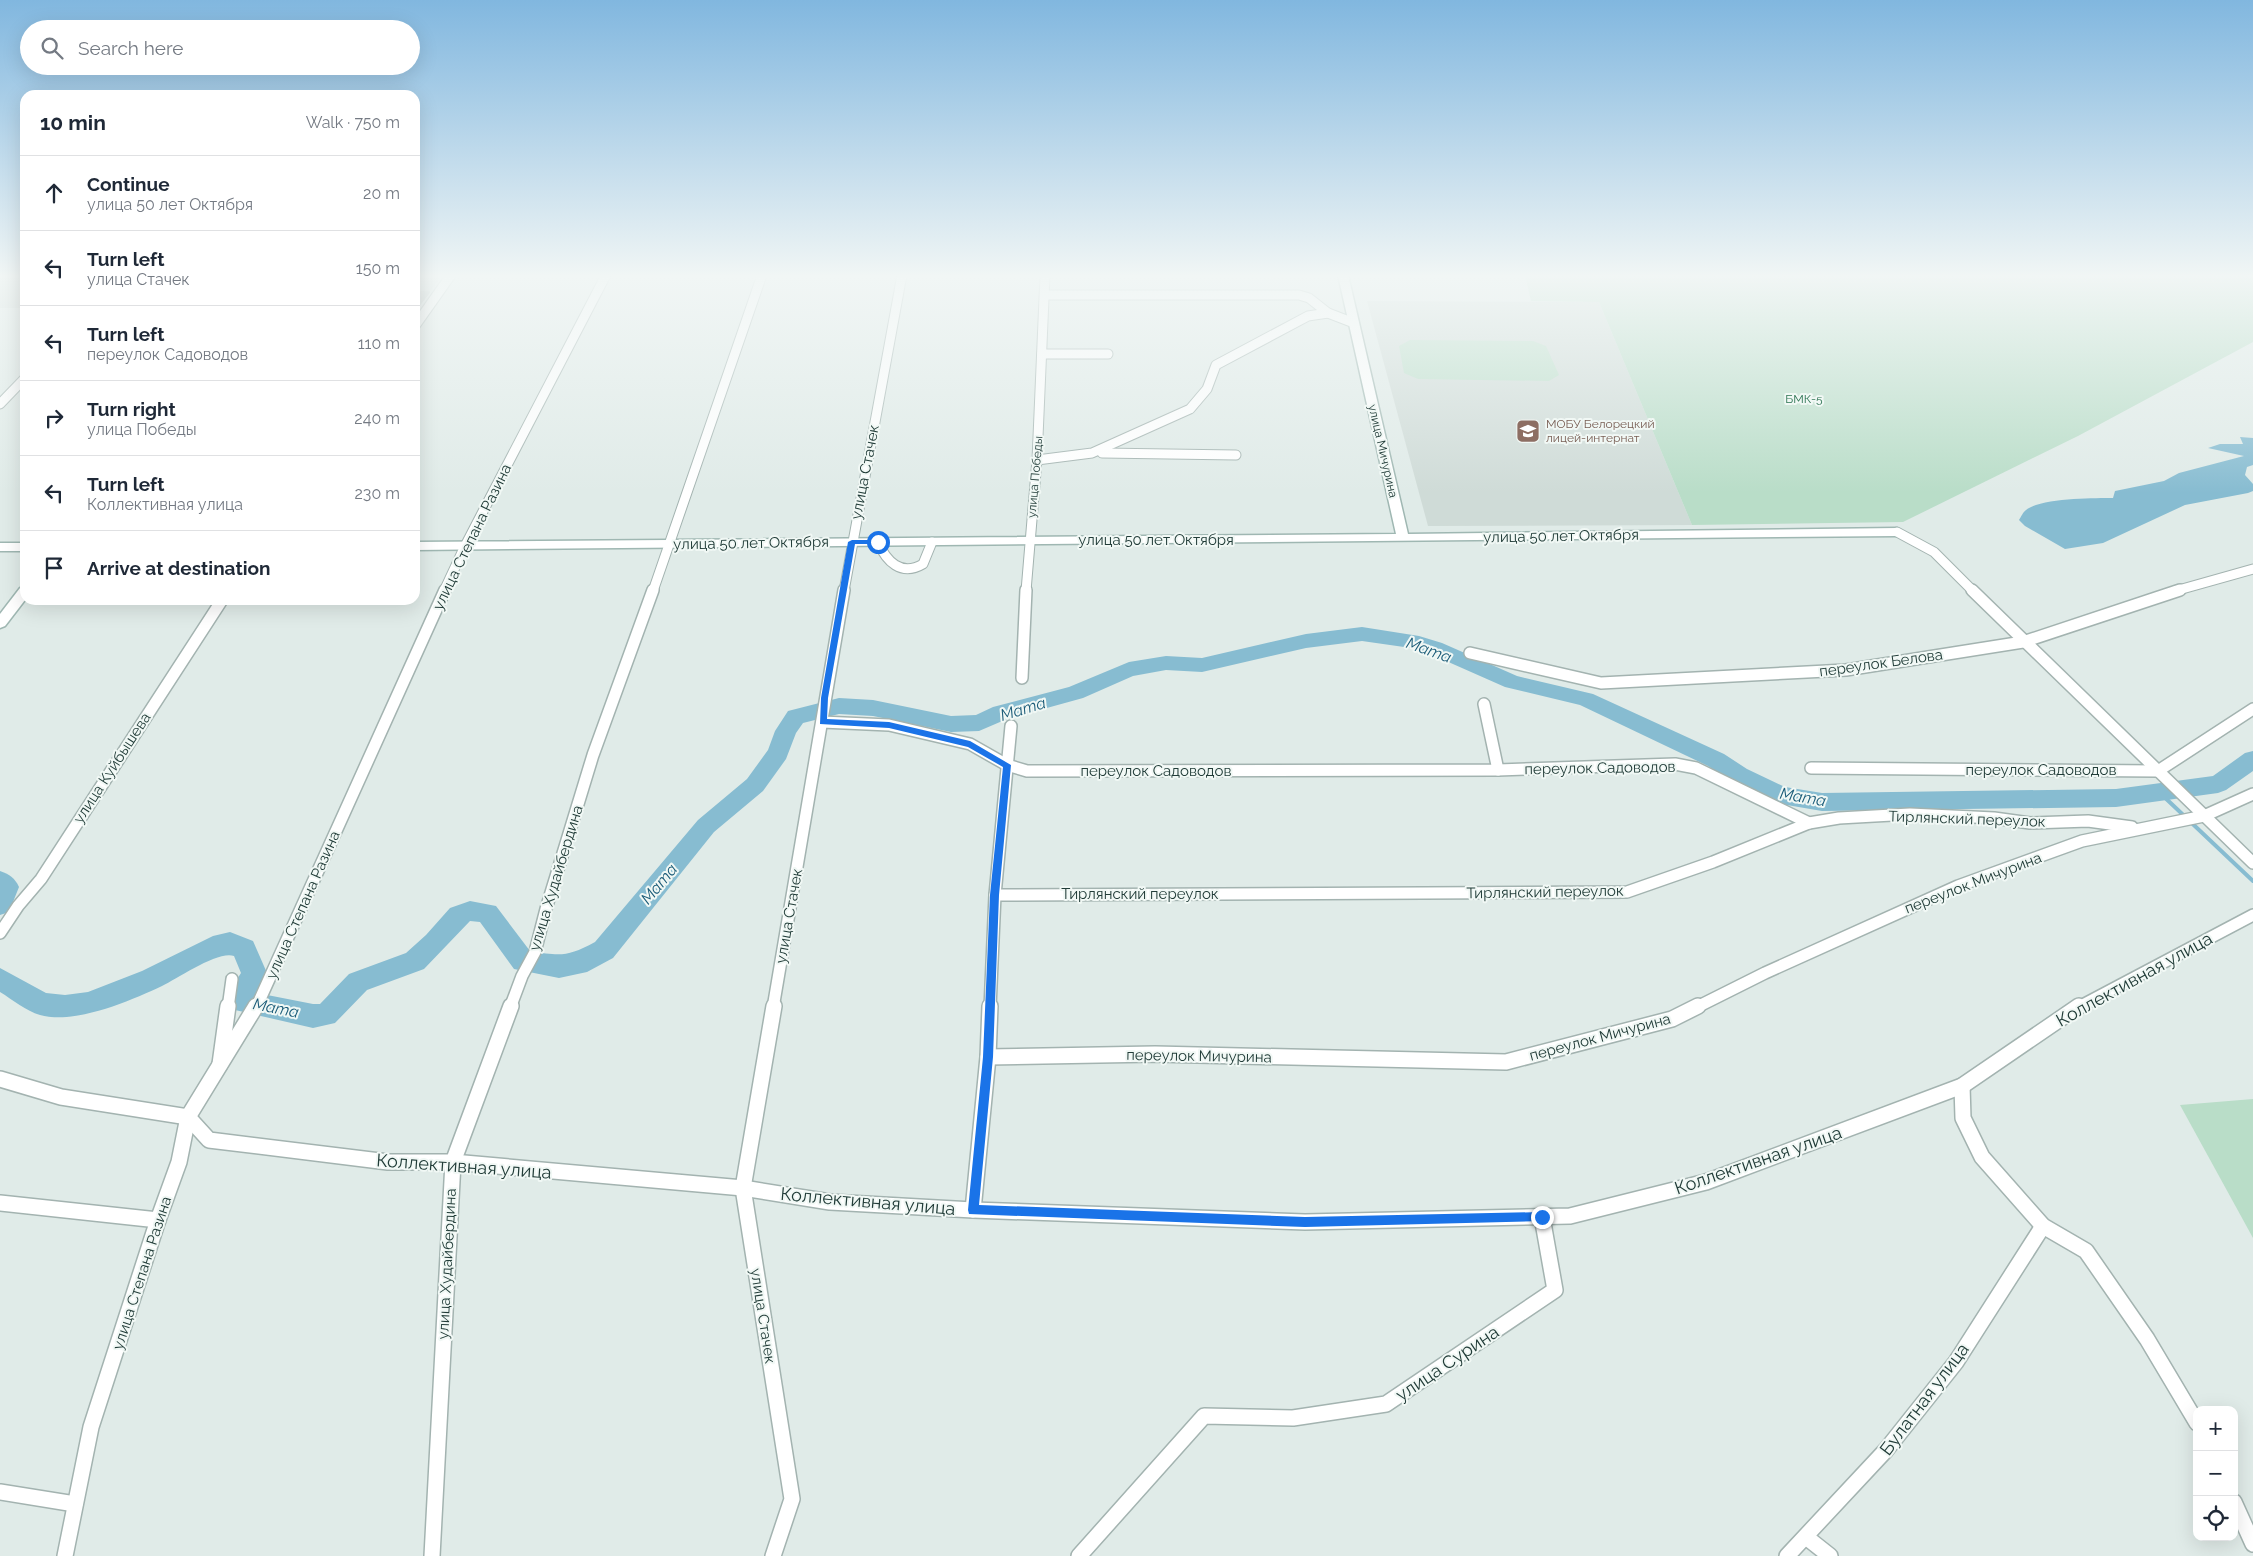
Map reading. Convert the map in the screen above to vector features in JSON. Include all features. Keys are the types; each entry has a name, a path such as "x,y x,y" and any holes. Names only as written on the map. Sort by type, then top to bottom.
{"street":[{"name":"улица Степана Разина","path":"65,1556 91,1427 158,1220 179,1162 188,1117 252,1016 464,546 568,348"},
{"name":"улица Худайбердина","path":"432,1556 453,1162 522,976 535,952 546,909 593,755 670,544 737,348"},
{"name":"улица Стачек","path":"773,1556 792,1498 743,1188 822,722 824,698 888,348"},
{"name":"улица Победы","path":"1022,678 1029,541 1037,460 1042,348"},
{"path":"1092,453 1190,409 1207,388 1216,365 1249,348"},
{"name":"улица Мичурина","path":"1360,348 1403,538"},
{"path":"1042,354 1108,354"},
{"path":"0,404 20,383"},
{"path":"1037,460 1092,453 1236,455"},
{"name":"улица 50 лет Октября","path":"420,546 1897,532"},
{"path":"1897,532 1934,552 2023,642 2158,771 2200,817 2253,862"},
{"path":"878,542 885,558 893,566 906,569 920,567 926,560 932,542"},
{"path":"0,547 20,547"},
{"name":"переулок Белова","path":"1470,653 1600,683 1846,670 2023,642 2163,595 2253,569"},
{"path":"0,623 20,597"},
{"name":"улица Куйбышева","path":"0,932 18,906 41,879 219,605"},
{"path":"1484,704 1498,770"},
{"path":"2158,771 2253,709"},
{"name":"переулок Садоводов","path":"822,722 889,725 970,744 1007,765 1027,771 1498,770 1675,764 1696,768 1809,823"},
{"path":"973,1210 988,1057 995,895 1011,726"},
{"name":"переулок Садоводов","path":"1811,768 2158,771"},
{"path":"2200,817 2253,794"},
{"name":"Тирлянский переулок","path":"995,895 1627,892 1714,862 1809,823 1839,818 1910,814 1994,818 2030,823 2088,821 2142,828"},
{"name":"переулок Мичурина","path":"988,1057 1155,1054 1506,1062 1672,1019 1765,973 1958,886 2082,841 2200,817"},
{"name":"Коллективная улица","path":"188,1117 209,1140 388,1162 453,1162 743,1188 830,1202 973,1210 1305,1222 1570,1216 1706,1182 1962,1086 2074,1009 2253,915"},
{"path":"219,1068 232,979"},
{"path":"0,1079 61,1097 188,1117"},
{"path":"1962,1086 1962,1118 1982,1157 2043,1226 2086,1251 2147,1339 2193,1416"},
{"path":"0,1202 158,1220"},
{"name":"улица Сурина","path":"1079,1556 1204,1416 1293,1418 1386,1404 1556,1290 1542,1217"},
{"name":"Булатная улица","path":"1787,1556 1886,1450 1956,1362 2043,1226"},
{"path":"0,1492 75,1504"},
{"path":"2238,1511 2253,1544"},
{"path":"1806,1537 1830,1556"}],"shaded area":[{"name":"МОБУ Белорецкий лицей-интернат","path":"1380,348 1618,348 1692,525 1428,526"}],"green space":[{"path":"1399,348 1547,348 1559,375 1549,381 1418,379 1404,373"},
{"name":"БМК-5","path":"1618,348 2243,348 2078,436 1903,522 1692,525"},
{"path":"2253,1099 2253,1238 2180,1105"}],"water":[{"path":"2240,437 2253,438 2253,465 2247,467 2245,475 2253,484 2253,491 2248,493 2185,505 2103,543 2065,549 2025,526 2019,520 2026,510 2043,503 2068,499 2113,498 2115,491 2164,481 2179,473 2244,456 2208,448 2220,444 2243,444"}],"waterway":[{"name":"Мата","path":"0,979 42,1004 65,1006 88,1003 151,979 213,947 230,943 244,949 254,973 251,981 245,988 244,1002 313,1016 326,1015 358,982 415,961 435,943 459,915 470,911 487,913 523,961 559,967 578,964 604,950 706,826 755,785 778,753 786,731 796,717 839,706 873,708 951,724 979,723 1001,713 1075,693 1129,669 1166,663 1202,665 1306,641 1362,634 1412,641 1435,648 1512,682 1585,699 1716,760 1739,775 1781,795 1822,802 2116,798 2218,784 2253,759"},
{"path":"2160,793 2253,881"},
{"name":"Мата","path":"0,881 7,887 0,905"}],"place":[{"name":"МОБУ Белорецкий лицей-интернат","path":"1528,431"}],"route":[{"path":"878,542 852,542 824,698 822,722 889,725 970,744 1007,765 995,895 988,1057 973,1210 1305,1222 1542,1217"}]}
